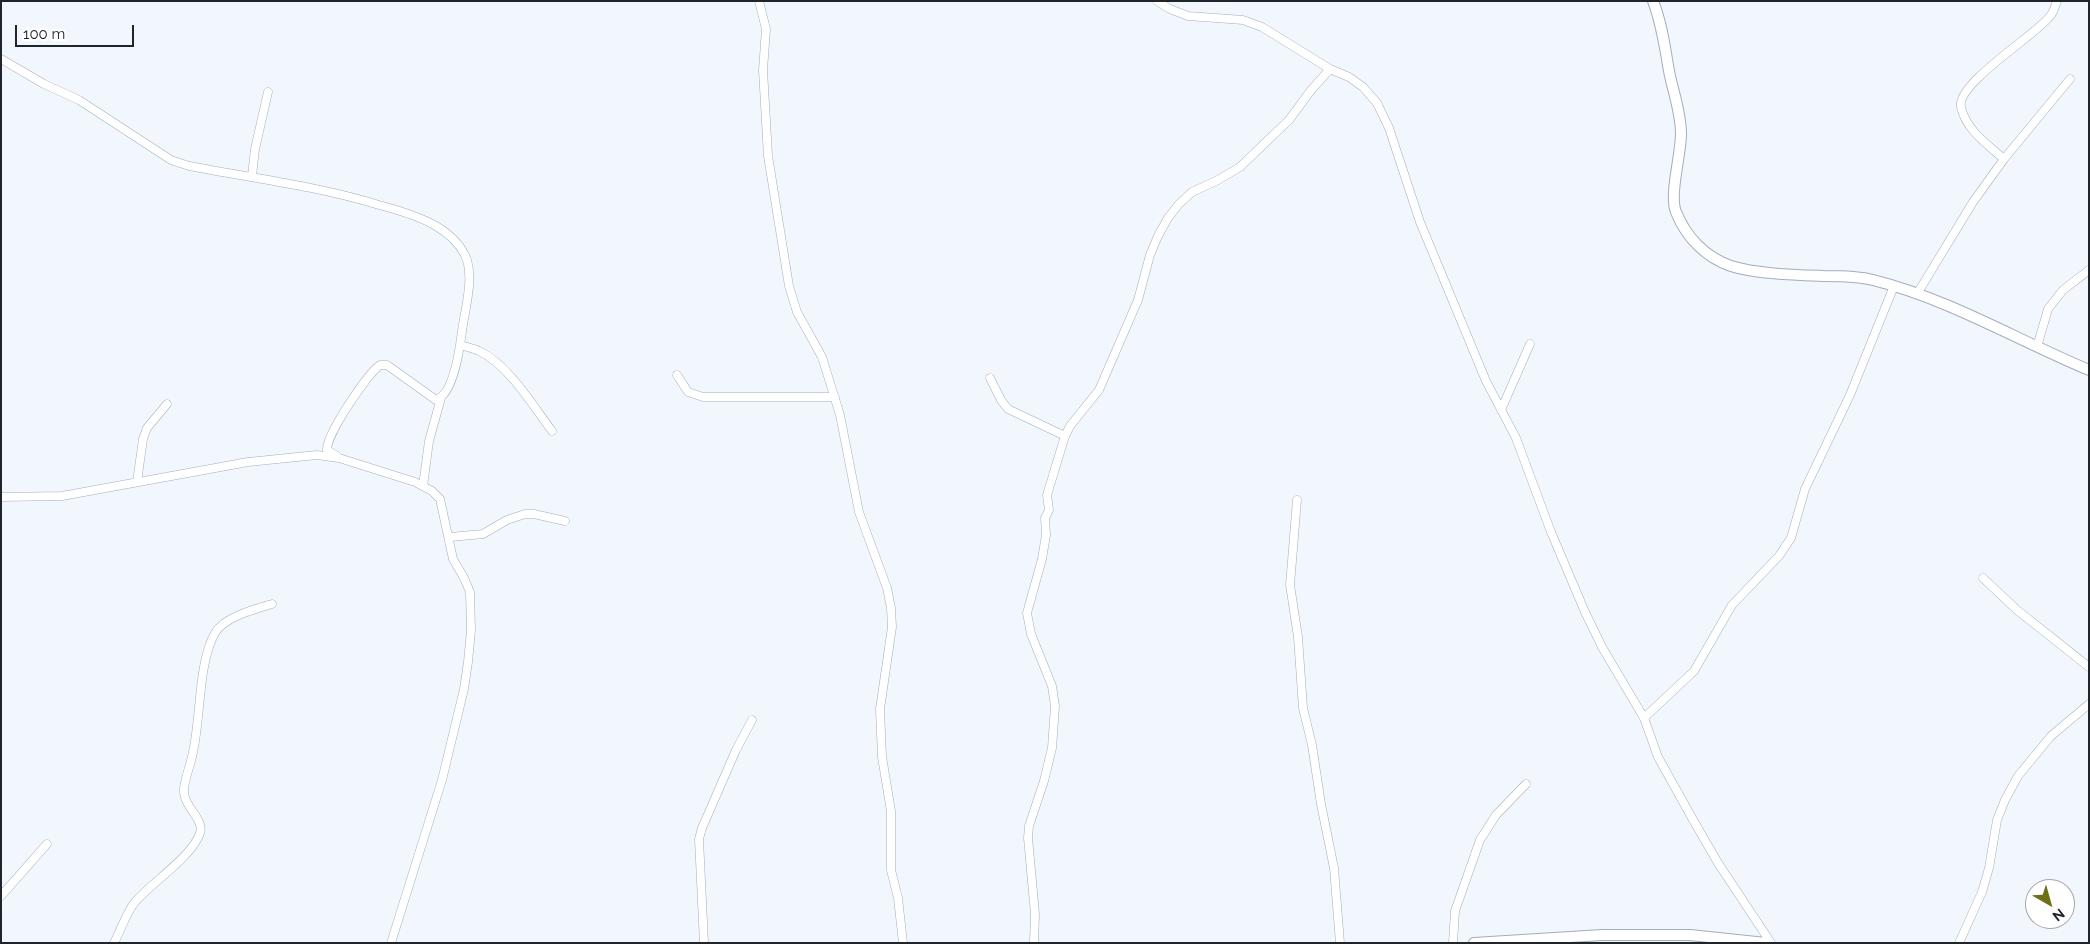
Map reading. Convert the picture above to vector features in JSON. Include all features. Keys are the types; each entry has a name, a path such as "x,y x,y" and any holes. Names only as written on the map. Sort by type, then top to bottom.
{"street":[{"path":"759,1 766,29 763,70 768,156 788,286 797,312 822,357 835,397 850,458 859,512 888,588 892,626 880,709 881,748 891,811 891,870 898,898 903,943"},
{"path":"1157,1 1170,9 1188,16 1242,20 1262,27 1330,69 1349,77 1363,87 1376,103 1389,128 1420,222 1486,381 1516,438 1551,532 1585,612 1602,647 1644,718 1658,756 1718,862 1771,943"},
{"path":"1653,1 1664,37 1680,117 1681,135 1674,191 1675,210 1686,232 1699,248 1731,266 1802,275 1871,279 1894,286 1970,315 2089,370"},
{"path":"2004,160 1972,130 1960,105 1962,98 1975,81 2001,57 2051,16 2057,1"},
{"path":"1,59 44,84 79,100 171,160 189,166 252,176 350,196 398,210 434,225 446,232 456,242 466,257 468,276 460,345 450,382 441,398 429,441 423,486"},
{"path":"1034,943 1035,914 1028,838 1029,826 1044,781 1052,748 1055,706 1052,686 1031,634 1027,613 1042,559 1046,535 1045,518 1050,510 1047,494 1065,436 1070,426 1099,390 1138,300 1155,242 1168,218 1192,192 1240,167 1276,134 1330,69"},
{"path":"1917,294 1973,202 2004,160 2070,79"},
{"path":"252,176 254,149 268,92"},
{"path":"2037,347 2048,309 2063,290 2089,270"},
{"path":"1644,718 1694,671 1732,605 1779,556 1791,538 1805,489 1850,394 1894,286"},
{"path":"1501,410 1530,344"},
{"path":"460,345 480,351 500,366 552,431"},
{"path":"339,458 327,450 331,436 365,380 380,365 387,365 432,398 436,400 441,398"},
{"path":"677,375 688,392 703,397 835,397"},
{"path":"990,378 1001,400 1008,409 1065,436"},
{"path":"137,482 143,439 147,428 166,404"},
{"path":"1,497 62,496 248,462 317,455 339,458 423,486 440,499 453,559 470,592 471,630 465,680 442,780 391,943"},
{"path":"1297,500 1290,585 1298,637 1303,708 1312,745 1320,804 1334,868 1340,943"},
{"path":"449,541 450,537 483,534 507,520 525,514 534,514 565,521"},
{"path":"1983,578 2017,610 2089,667"},
{"path":"114,943 134,903 184,856 197,840 201,831 200,823 186,802 184,789 194,751 206,659 216,631 236,615 272,604"},
{"path":"1960,943 1982,892 1989,868 1997,820 2005,800 2018,776 2051,736 2089,704"},
{"path":"704,943 699,839 736,750 752,720"},
{"path":"1452,943 1455,911 1480,840 1496,815 1526,784"},
{"path":"1,896 47,844"},
{"path":"1474,943 1602,935 1690,935 1766,943"}]}
